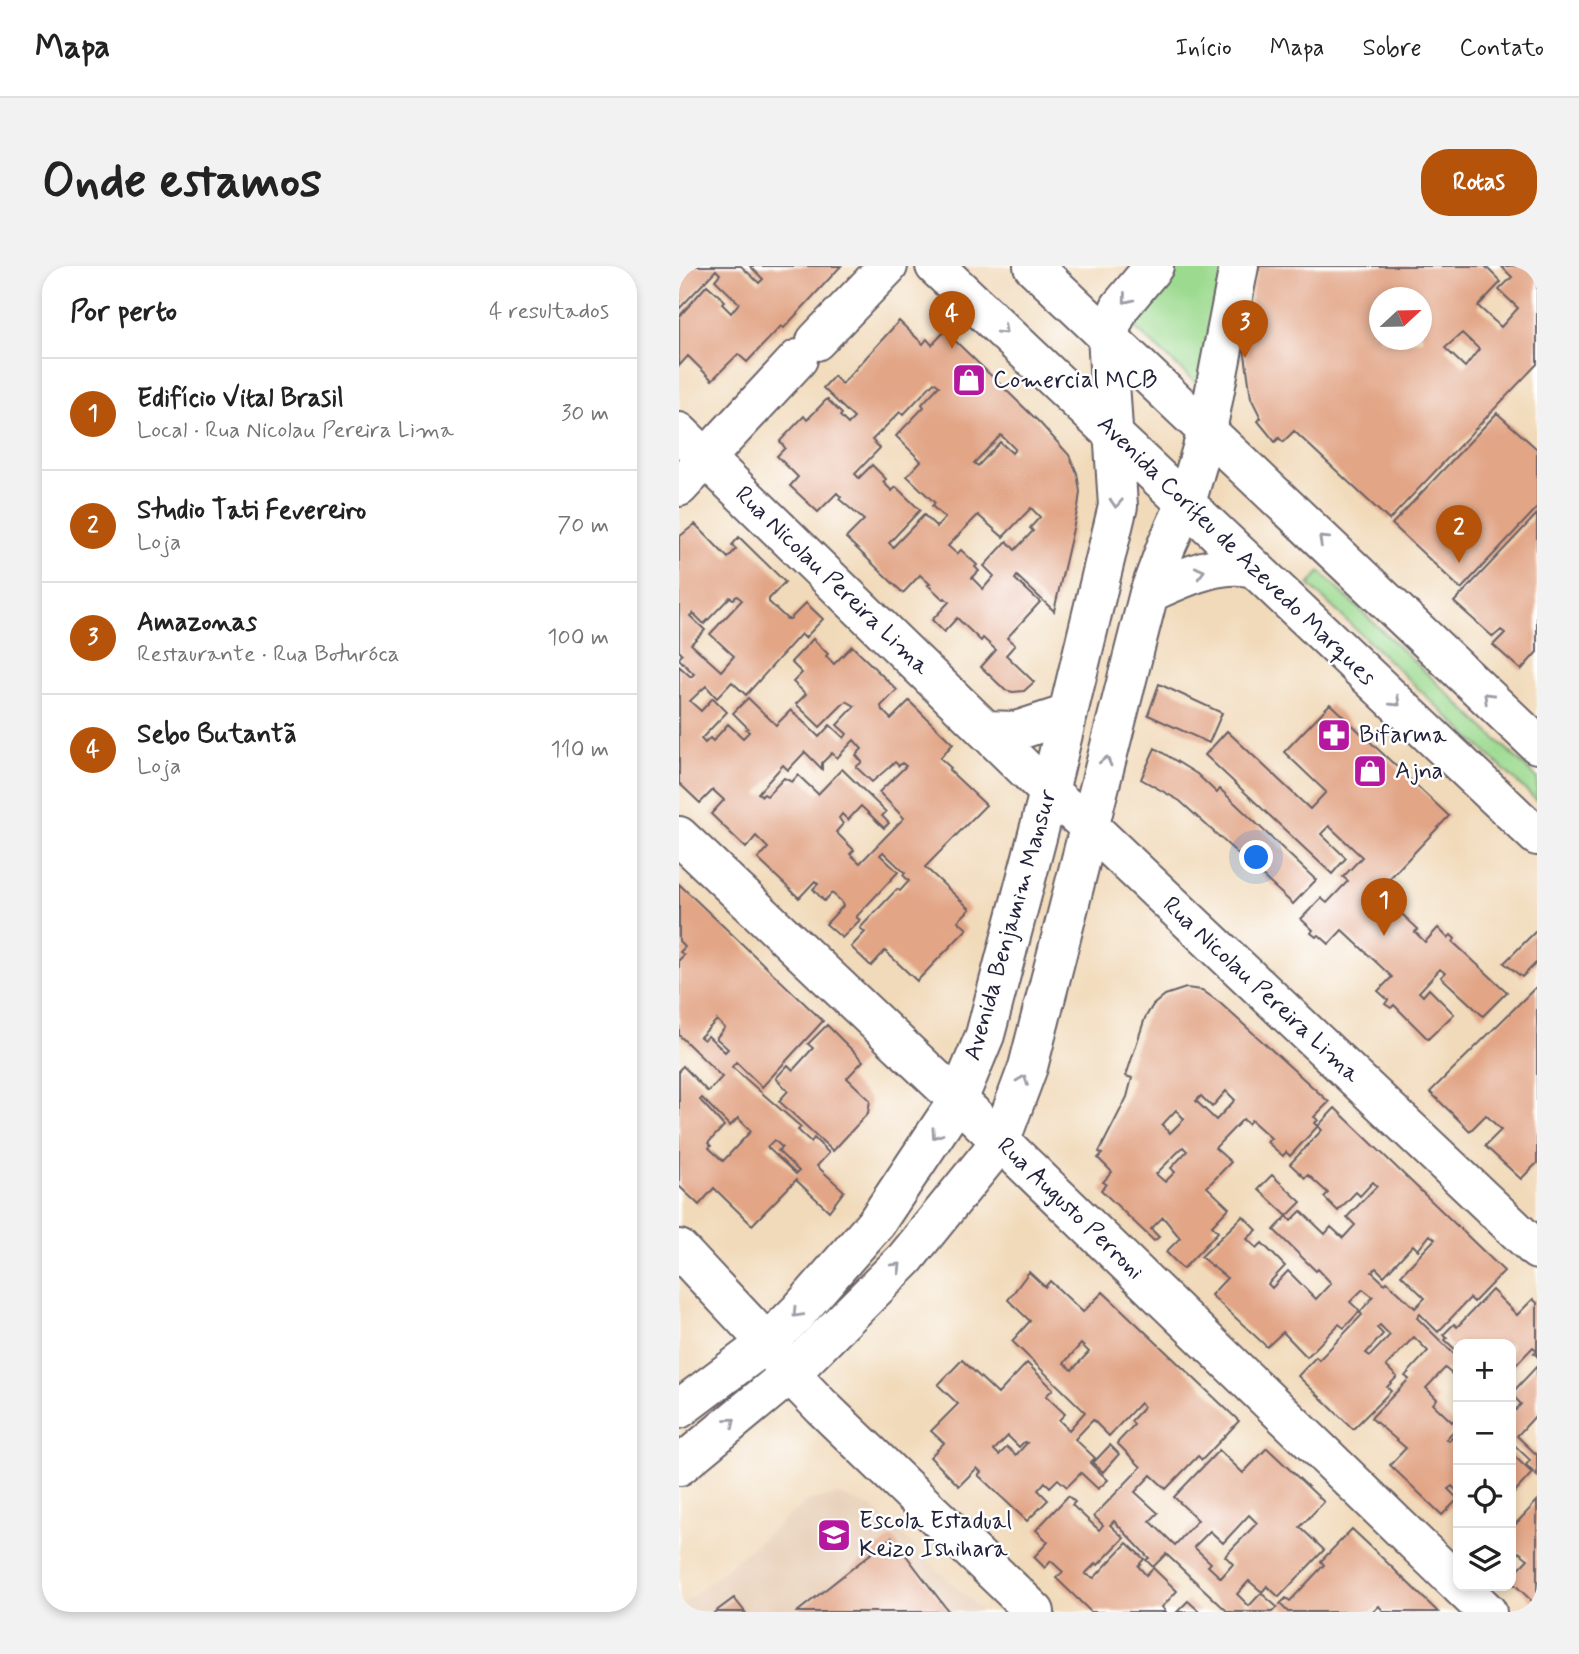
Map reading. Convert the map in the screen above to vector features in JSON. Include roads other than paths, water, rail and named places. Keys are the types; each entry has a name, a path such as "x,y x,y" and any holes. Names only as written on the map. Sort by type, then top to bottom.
{"main road":[{"path":"679,487 888,266"},
{"name":"Avenida Corifeu de Azevedo Marques","path":"935,266 1537,836"},
{"path":"1033,266 1537,744"},
{"path":"1107,336 1120,307 1154,266"},
{"name":"Avenida Benjamim Mansur","path":"679,1466 790,1374 905,1259 1000,1142 1028,1067 1149,593 1186,503 1207,431 1239,266"},
{"name":"Avenida Benjamim Mansur","path":"679,1409 767,1343 799,1311 876,1223 958,1101 985,1035 1049,792 1118,506 1107,336"},
{"name":"Rua Nicolau Pereira Lima","path":"679,432 1049,792 1090,827 1537,1250"},
{"path":"1149,593 1192,574 1239,564 1254,568"},
{"path":"985,730 1016,731 1068,714"},
{"name":"Rua Augusto Perroni","path":"679,836 1453,1579"},
{"path":"679,1249 767,1343 790,1374 821,1407 1035,1612"},
{"name":"Rua Augusto Perroni","path":"1465,1591 1487,1612"}],"place":[{"name":"Sebo Butantã","path":"952,349"},
{"name":"Amazonas","path":"1245,358"},
{"name":"Comercial MCB","path":"969,380"},
{"name":"Studio Tati Fevereiro","path":"1459,563"},
{"name":"Bifarma","path":"1334,735"},
{"name":"Ajna","path":"1370,771"},
{"name":"Edifício Vital Brasil","path":"1384,936"},
{"name":"Escola Estadual Keizo Ishihara","path":"834,1535"}]}
